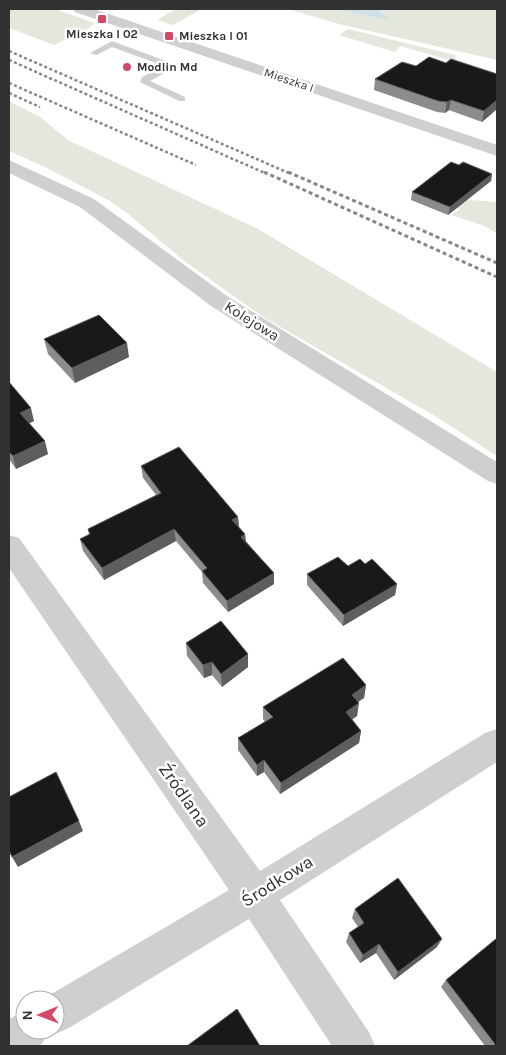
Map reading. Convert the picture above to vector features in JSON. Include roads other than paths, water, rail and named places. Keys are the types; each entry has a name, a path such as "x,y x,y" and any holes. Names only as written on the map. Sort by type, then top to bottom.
{"street":[{"name":"Mieszka I","path":"80,9 497,152"},
{"name":"Kolejowa","path":"9,166 87,203 219,301 497,474"},
{"name":"Źródlana","path":"9,546 255,895 355,1046"},
{"name":"Środkowa","path":"65,1008 255,895 497,744"}],"lane":[{"path":"94,53 112,44 171,66 148,78 145,82 182,99"}],"railway":[{"path":"9,51 291,174"},
{"path":"9,60 267,174"},
{"path":"9,83 196,165"},
{"path":"9,93 40,107"},
{"path":"264,172 497,277"},
{"path":"288,172 497,263"}],"place":[{"name":"Mieszka I 02","path":"102,19"},
{"name":"Mieszka I 01","path":"169,36"},
{"name":"Modlin Md","path":"127,67"}]}
